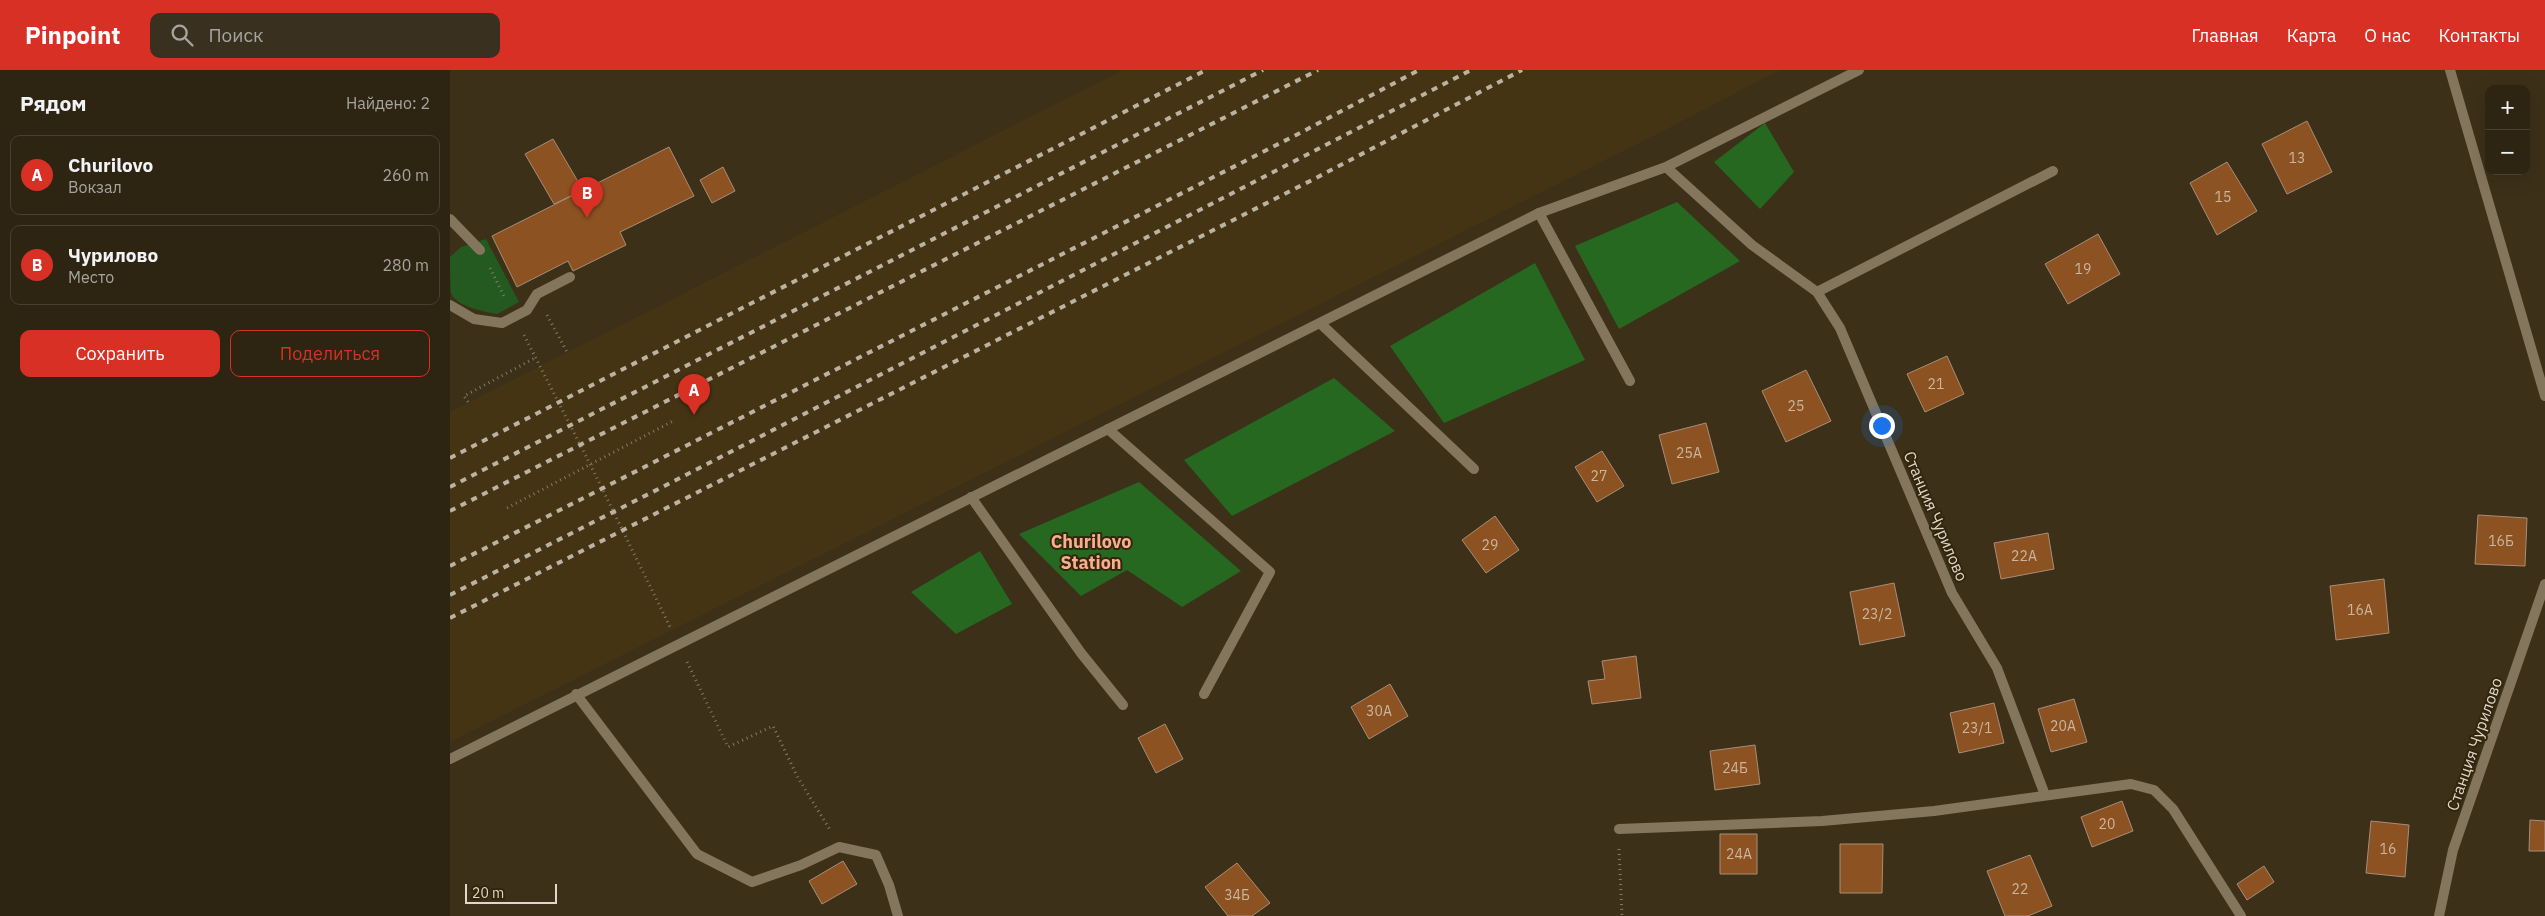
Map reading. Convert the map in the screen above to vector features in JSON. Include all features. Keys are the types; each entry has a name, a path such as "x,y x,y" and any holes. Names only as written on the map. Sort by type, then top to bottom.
{"street":[{"path":"450,759 576,694 1540,214 1666,167 1859,70"},
{"path":"2450,70 2545,396"},
{"name":"Станция Чурилово","path":"1666,167 1752,245 1817,292 1840,328 1952,593 1997,668 2045,795"},
{"path":"1817,292 2053,171"},
{"path":"1540,214 1630,381"},
{"path":"450,219 480,250"},
{"path":"450,305 474,319 502,323 527,310 537,294 570,277"},
{"path":"1321,324 1474,469"},
{"path":"1108,429 1270,572 1204,694"},
{"path":"971,497 1081,653 1123,705"},
{"name":"Станция Чурилово","path":"2439,916 2453,850 2545,584"},
{"path":"576,694 697,854 752,882 801,865 840,847 876,855 889,885 898,916"},
{"path":"1618,829 1822,821 1934,811 2131,784 2154,790 2173,810 2241,916"}],"path":[{"path":"546,314 567,352"},
{"path":"468,402 464,396 535,358 591,464 673,633"},
{"path":"507,508 676,420"},
{"path":"686,659 728,747 773,726 797,776 840,847"},
{"path":"1618,829 1622,916"}],"shaded area":[{"path":"1123,70 1780,70 1667,129 450,742 450,412"}],"green space":[{"path":"1765,123 1794,172 1760,209 1714,162"},
{"path":"1677,202 1740,261 1619,329 1575,246"},
{"path":"486,239 519,302 497,314 464,305 454,298 451,293 450,257 461,247"},
{"path":"1535,263 1585,360 1444,423 1390,346"},
{"path":"1334,378 1395,431 1232,516 1184,460"},
{"path":"1139,482 1241,571 1182,607 1127,570 1081,596 1019,534"},
{"path":"980,551 1012,604 956,634 911,592"}],"building":[{"path":"2307,121 2332,172 2287,194 2262,144"},
{"path":"553,139 583,190 554,204 525,154"},
{"path":"669,147 694,196 620,232 626,245 573,271 568,261 517,287 492,236"},
{"path":"2227,162 2257,211 2217,235 2190,183"},
{"path":"723,167 735,191 712,203 700,180"},
{"path":"2098,234 2120,274 2068,304 2045,264"},
{"path":"1947,356 1964,394 1925,412 1907,374"},
{"path":"1806,370 1831,421 1786,442 1762,391"},
{"path":"1706,423 1719,472 1672,484 1659,435"},
{"path":"1602,451 1624,486 1597,502 1575,467"},
{"path":"2478,515 2527,518 2525,566 2475,564"},
{"path":"1495,516 1519,550 1486,573 1462,540"},
{"path":"2048,533 2054,569 2001,579 1994,543"},
{"path":"2384,579 2389,633 2336,640 2330,586"},
{"path":"1894,583 1905,636 1860,645 1850,592"},
{"path":"1636,656 1641,698 1592,704 1588,681 1605,679 1602,661"},
{"path":"1390,684 1408,716 1369,739 1351,707"},
{"path":"2074,699 2087,742 2051,752 2038,709"},
{"path":"1994,703 2004,743 1959,753 1950,713"},
{"path":"1165,724 1183,759 1156,773 1138,738"},
{"path":"1755,745 1760,784 1715,790 1710,751"},
{"path":"2122,801 2133,831 2092,847 2081,817"},
{"path":"2530,820 2545,821 2545,851 2529,851"},
{"path":"2371,821 2409,825 2405,877 2366,873"},
{"path":"1720,834 1757,834 1757,874 1720,874"},
{"path":"1840,844 1883,844 1882,893 1840,893"},
{"path":"2030,855 2052,906 2028,916 2005,916 1987,871"},
{"path":"843,861 857,884 822,904 809,881"},
{"path":"1237,863 1270,903 1252,916 1228,916 1205,887"},
{"path":"2264,866 2274,882 2247,900 2237,884"}],"railway":[{"path":"450,458 1206,70"},
{"path":"450,487 1263,70"},
{"path":"450,511 1318,70"},
{"path":"450,566 1300,133 1419,70"},
{"path":"450,595 1471,70"},
{"path":"450,618 1314,179 1522,70"}],"place":[{"name":"Чурилово","path":"587,218"},
{"name":"Churilovo","path":"694,415"}],"district":[{"name":"Churilovo Station","path":"1091,551"}]}
